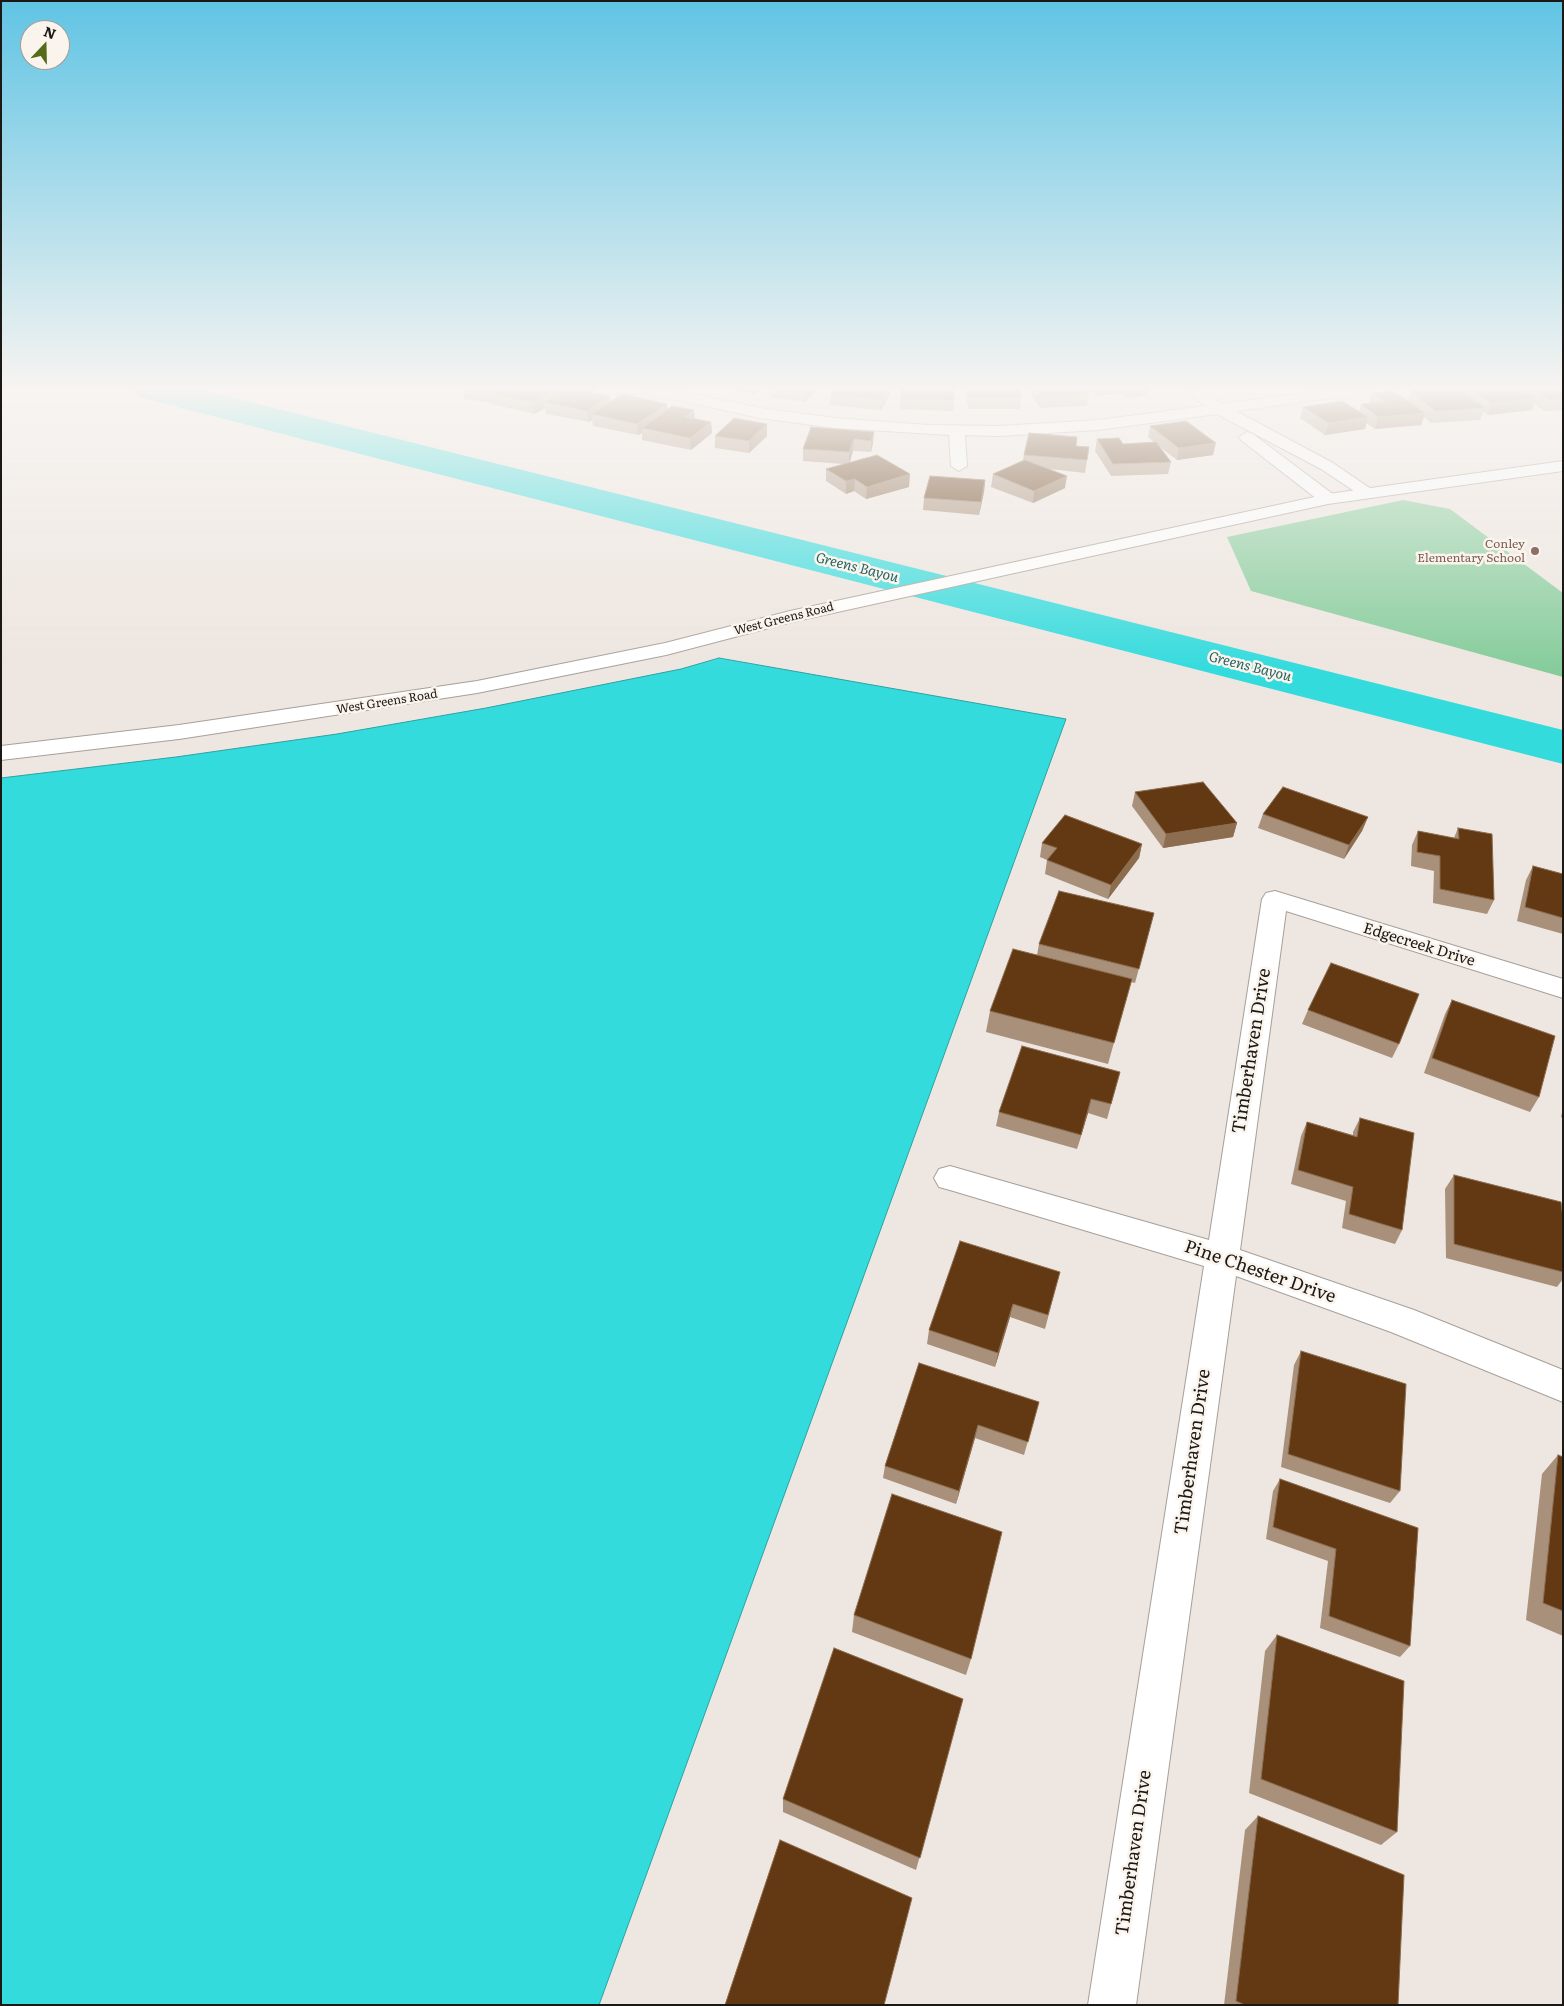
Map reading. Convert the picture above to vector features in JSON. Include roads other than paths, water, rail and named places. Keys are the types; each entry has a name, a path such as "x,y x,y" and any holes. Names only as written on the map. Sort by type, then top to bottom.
{"street":[{"path":"1305,483 1328,500"},
{"path":"1353,483 1369,493"},
{"name":"West Greens Road","path":"1,753 179,732 334,710 478,686 666,649 790,617 1328,500 1444,483"},
{"name":"Edgecreek Drive","path":"1275,899 1563,989"},
{"name":"Timberhaven Drive","path":"1112,2005 1275,899"},
{"name":"Pine Chester Drive","path":"950,1178 1221,1256 1402,1321 1563,1386"}],"water":[{"path":"719,658 1066,719 599,2005 1,2005 1,778 176,757 337,734 486,708 681,669"}],"waterway":[{"name":"Greens Bayou","path":"521,483 1563,747"}],"place":[{"name":"Conley Elementary School","path":"1535,551"}]}
